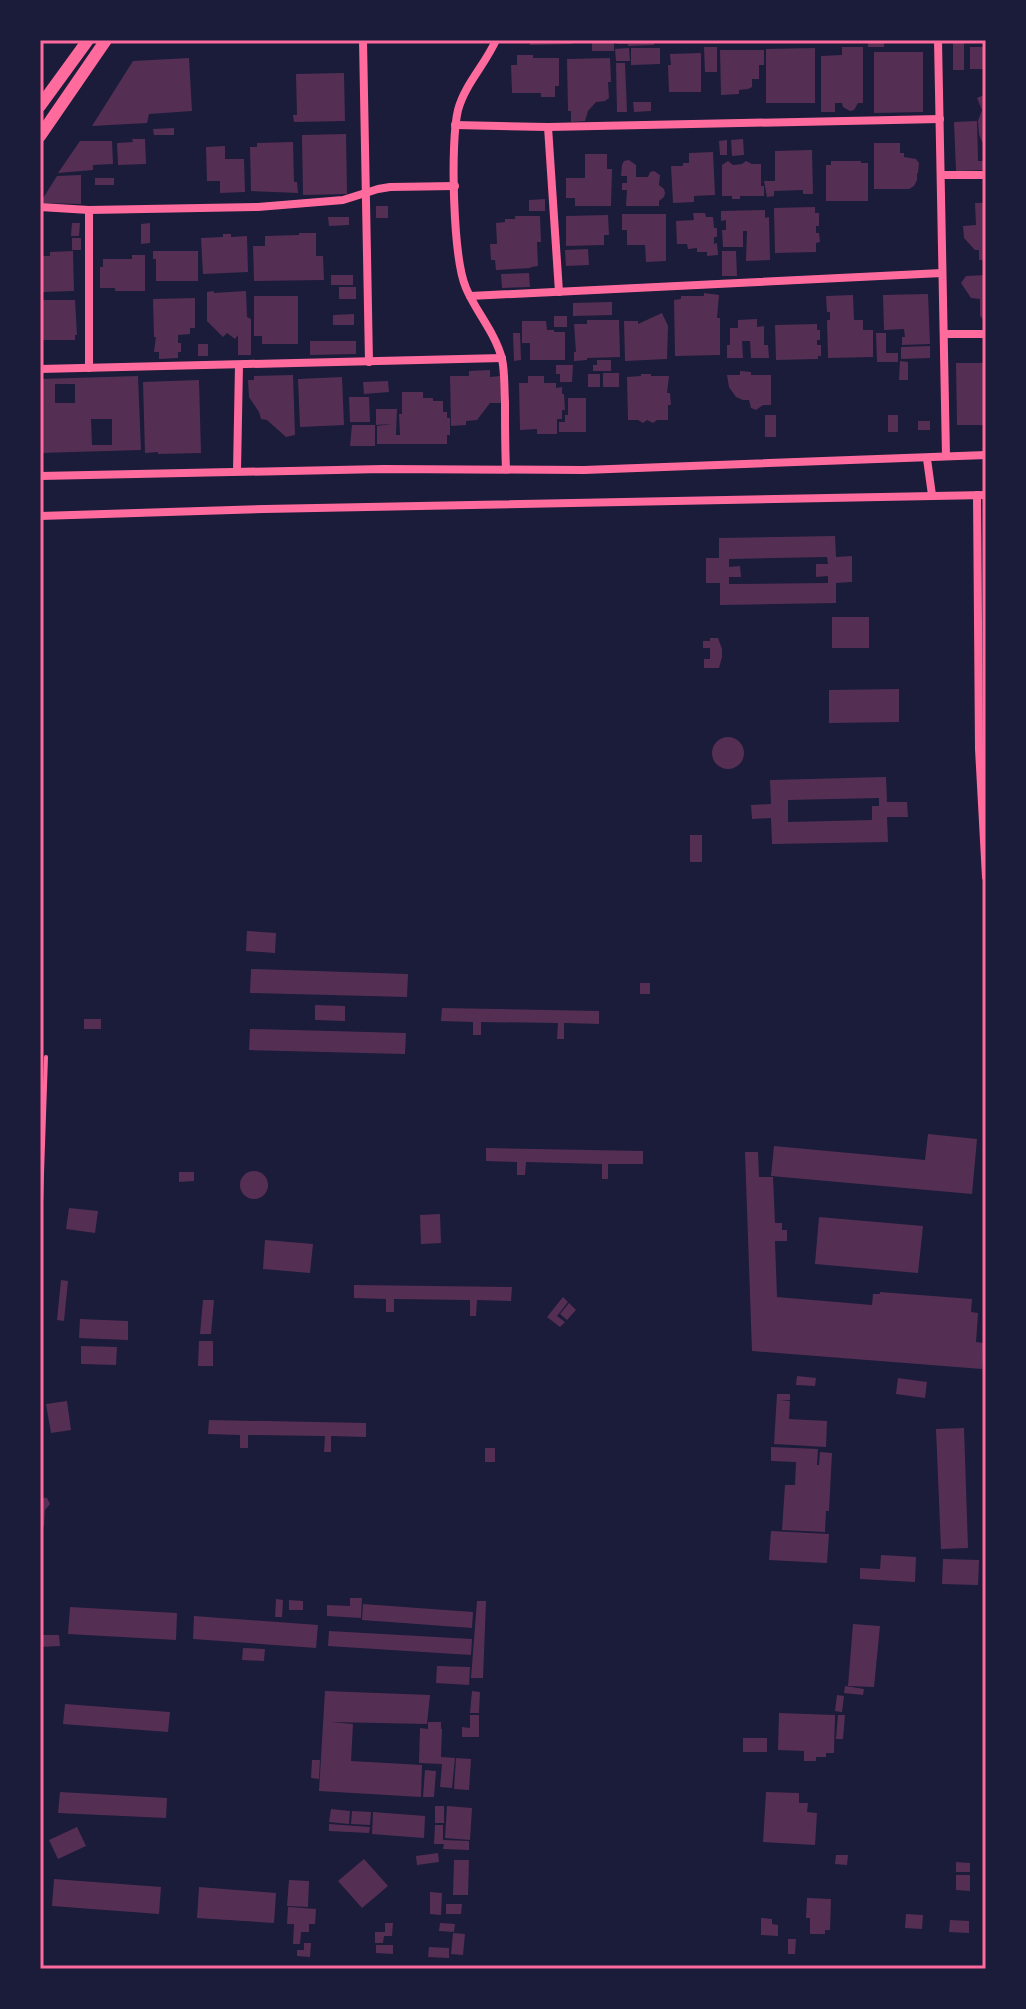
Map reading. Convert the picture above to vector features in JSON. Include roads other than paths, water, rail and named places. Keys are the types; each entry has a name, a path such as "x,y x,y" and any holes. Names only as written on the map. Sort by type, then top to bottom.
{"main road":[{"path":"40,106 88,40"},
{"path":"40,136 106,40"}],"street":[{"path":"363,40 369,362"},
{"path":"496,40 462,98 455,125 455,186 459,260 465,286 497,343 502,358 506,469"},
{"path":"938,40 946,456"},
{"path":"455,125 548,127 940,119"},
{"path":"548,127 559,292"},
{"path":"941,175 986,175"},
{"path":"40,207 89,210 258,207 343,200 390,187 455,186"},
{"path":"89,210 89,368"},
{"path":"470,296 942,273"},
{"path":"944,334 986,334"},
{"path":"40,369 502,358"},
{"path":"237,471 239,365"},
{"path":"40,476 383,469 584,470 986,455"},
{"path":"927,459 932,495"},
{"path":"40,516 981,495 986,877"}],"lane":[{"path":"40,1232 46,1057"}]}
